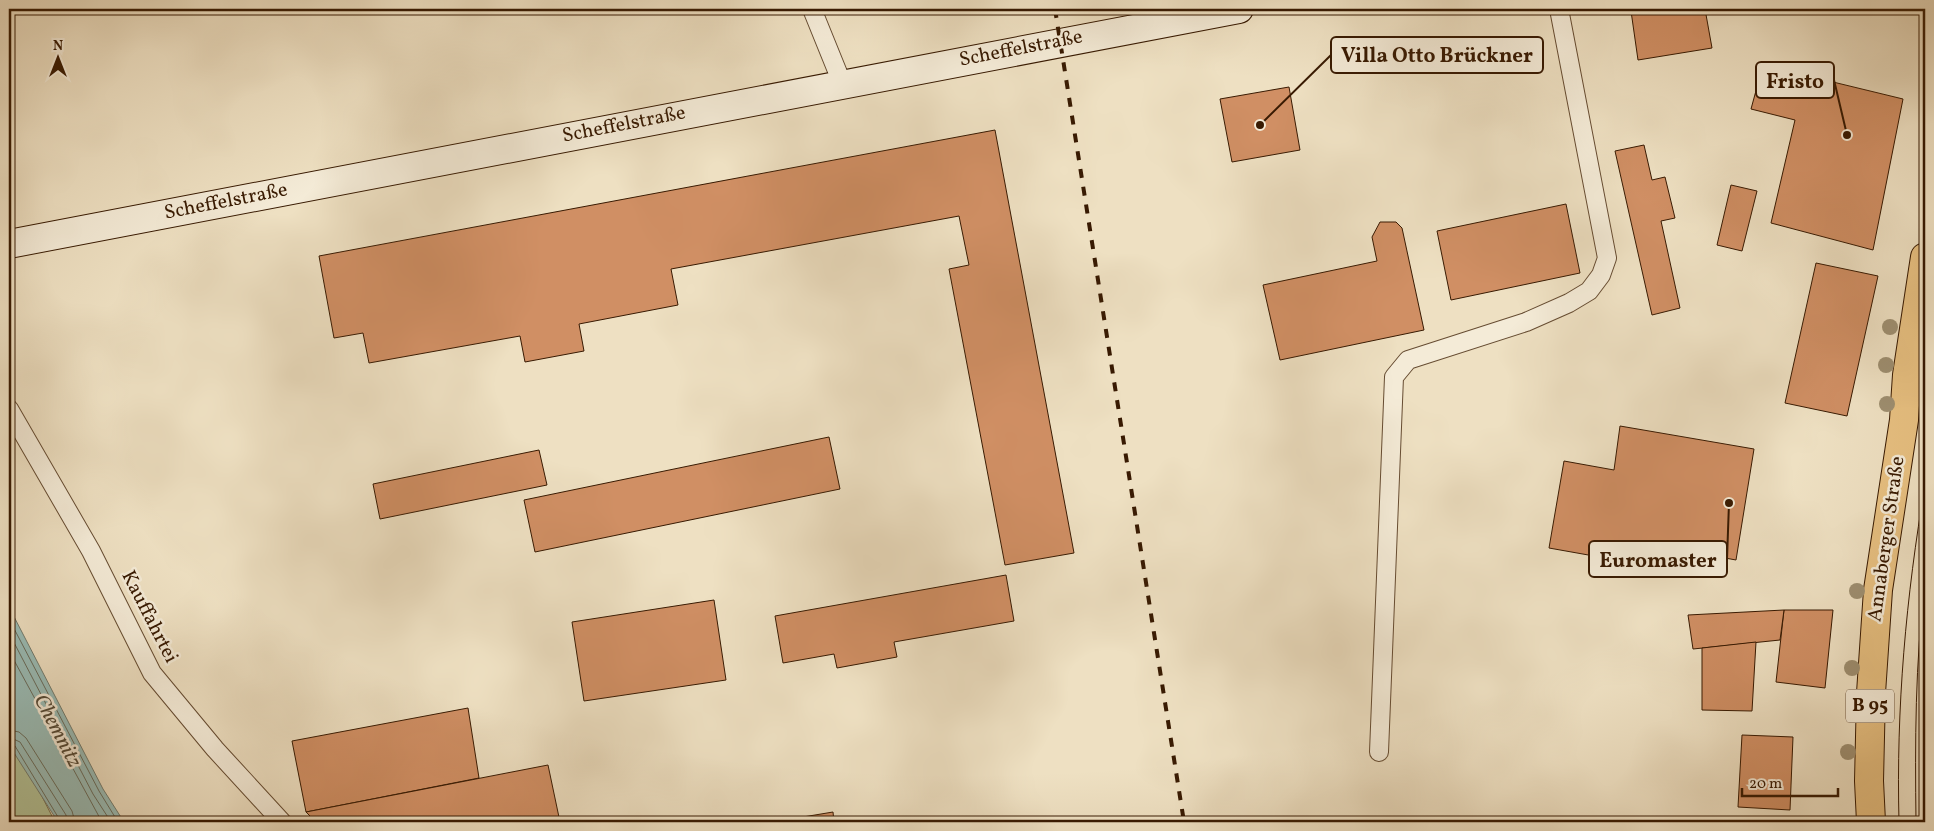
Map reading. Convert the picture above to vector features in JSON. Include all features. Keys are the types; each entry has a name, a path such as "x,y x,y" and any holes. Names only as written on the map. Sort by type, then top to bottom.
{"main road":[{"name":"Scheffelstraße","path":"9,244 842,83 1239,9"},
{"name":"Annaberger Straße","path":"1871,822 1870,700 1878,590 1904,420 1907,375 1925,257"}],"lane":[{"path":"812,9 842,83"},
{"path":"1379,752 1394,377 1408,360 1526,322 1589,292 1601,275 1607,258 1559,9"},
{"name":"Kauffahrtei","path":"9,409 92,552 152,674 215,749 282,822"}],"green space":[{"path":"9,732 53,818 56,822 9,822"}],"water":[{"name":"Chemnitz","path":"9,607 103,789 124,822 58,822 9,745"}],"building":[{"path":"1645,9 1705,9 1712,48 1638,60 1631,11"},
{"path":"1763,65 1903,99 1873,250 1771,223 1795,120 1751,109"},
{"path":"1289,87 1300,150 1232,162 1220,99"},
{"path":"995,130 1074,553 1005,565 949,269 969,265 959,216 671,269 678,305 579,324 584,351 525,362 520,336 369,363 363,333 334,338 319,256"},
{"path":"1644,145 1652,180 1665,177 1675,218 1661,221 1680,308 1652,315 1615,151"},
{"path":"1731,185 1757,191 1742,251 1717,245"},
{"path":"1566,204 1580,273 1451,300 1437,231"},
{"path":"1380,222 1396,222 1402,228 1424,330 1280,360 1263,285 1377,261 1372,237"},
{"path":"1816,263 1878,276 1847,416 1785,403"},
{"path":"1620,426 1754,449 1736,560 1670,548 1667,569 1549,548 1564,461 1614,470"},
{"path":"829,437 840,489 535,552 524,500"},
{"path":"539,450 547,485 380,519 373,484"},
{"path":"1006,575 1014,621 894,642 897,657 837,668 834,654 783,663 775,616"},
{"path":"714,600 726,680 584,701 572,622"},
{"path":"1784,610 1833,610 1825,688 1776,682"},
{"path":"1784,610 1780,640 1693,649 1688,615"},
{"path":"1756,642 1752,711 1702,710 1702,648"},
{"path":"468,708 479,778 306,812 292,741"},
{"path":"1742,735 1793,737 1790,810 1738,807"},
{"path":"548,765 560,822 316,822 306,812"},
{"path":"833,812 834,822 773,822"}],"tram line":[{"path":"1899,822 1899,737 1904,653 1912,569 1925,485"},
{"path":"1916,822 1917,673 1925,583"}],"railway":[{"path":"1055,9 1184,822"}],"place":[{"name":"Villa Otto Brückner","path":"1260,125"},
{"name":"Fristo","path":"1847,135"},
{"name":"Euromaster","path":"1729,503"}]}
